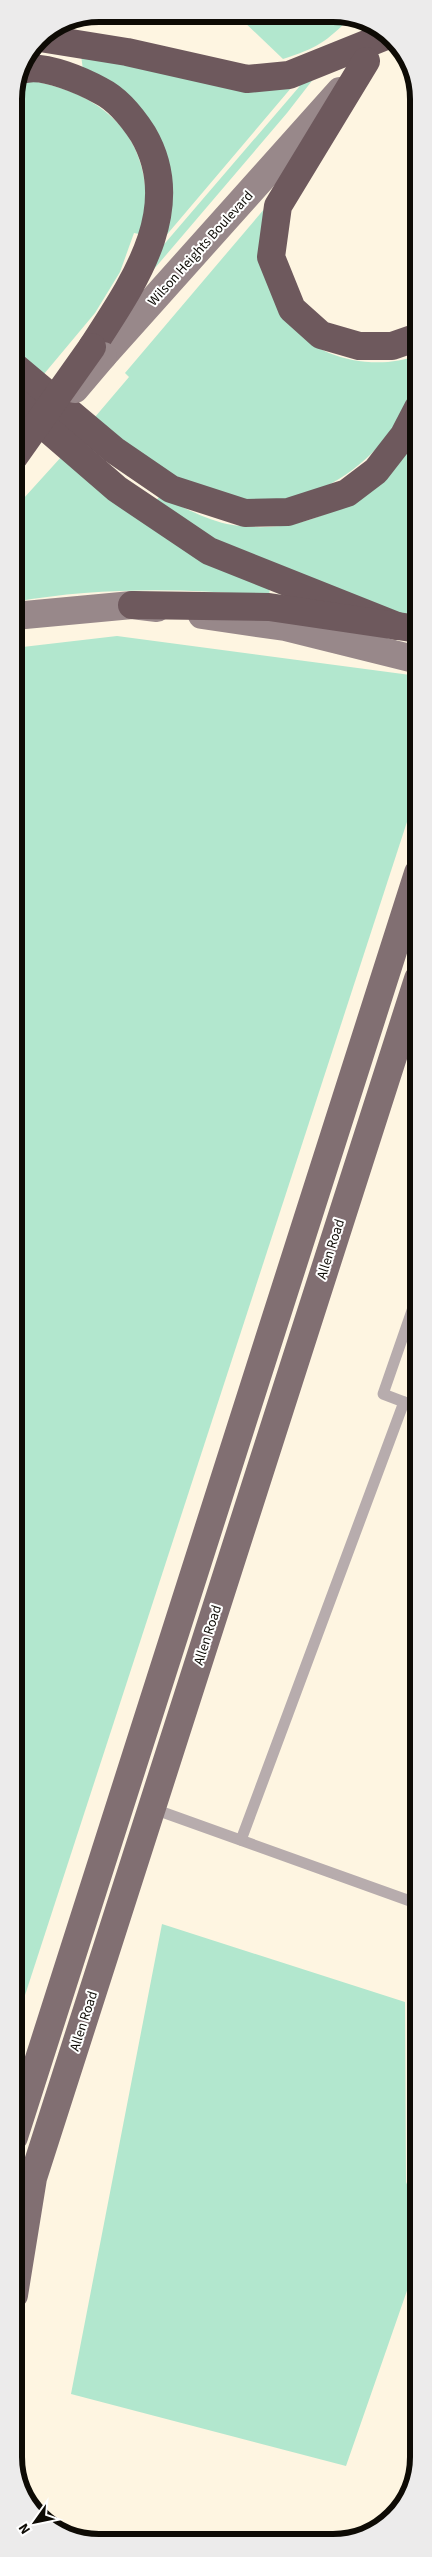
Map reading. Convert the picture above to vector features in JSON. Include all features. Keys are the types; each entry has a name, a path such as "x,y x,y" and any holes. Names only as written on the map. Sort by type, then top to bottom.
{"highway":[{"path":"52,40 126,52 246,79 289,75 380,40"},
{"path":"366,61 278,206 271,257 292,308 321,335 359,346 392,346 409,340"},
{"path":"23,447 97,352 145,258 157,216 158,182 148,144 133,117 109,95 91,85 62,74 29,69"},
{"path":"23,374 114,450 171,489 245,513 288,512 347,493 376,471 404,435 409,425"},
{"path":"23,408 117,489 209,551 408,628"},
{"path":"132,605 269,607 408,628"}],"main road":[{"name":"Wilson Heights Boulevard","path":"97,352 383,42"},
{"path":"23,615 132,605 285,627 409,658"},
{"path":"23,2109 409,900"},
{"name":"Allen Road","path":"23,2240 33,2178 409,1006"}],"lane":[{"path":"410,1315 383,1394 410,1404"},
{"path":"242,1840 404,1402"},
{"path":"151,1808 410,1901"}],"green space":[{"path":"245,23 344,24 335,33 320,43 283,59"},
{"path":"81,55 297,81 164,238 169,195 83,70"},
{"path":"318,73 287,113 149,275 160,249 299,87 303,79"},
{"path":"32,81 56,87 78,95 98,106 114,120 128,136 138,156 144,178 146,204 145,216 139,234 134,233 120,272 95,313 44,374 23,356 23,100 25,82"},
{"path":"271,201 302,336 326,352 339,357 374,362 409,359 409,408 372,453 348,473 322,488 297,497 270,501 243,500 216,494 189,483 161,468 95,417 129,377 125,373"},
{"path":"409,449 409,614 391,611 268,570 154,503 160,496 193,512 227,524 256,527 284,525 310,519 335,509 358,496 400,460"},
{"path":"62,456 270,587 269,596 205,591 141,590 109,591 23,601 23,499"},
{"path":"117,636 409,675 409,815 23,2001 23,647"},
{"path":"162,1924 405,2002 406,2182 410,2191 410,2282 346,2466 71,2394"}]}
